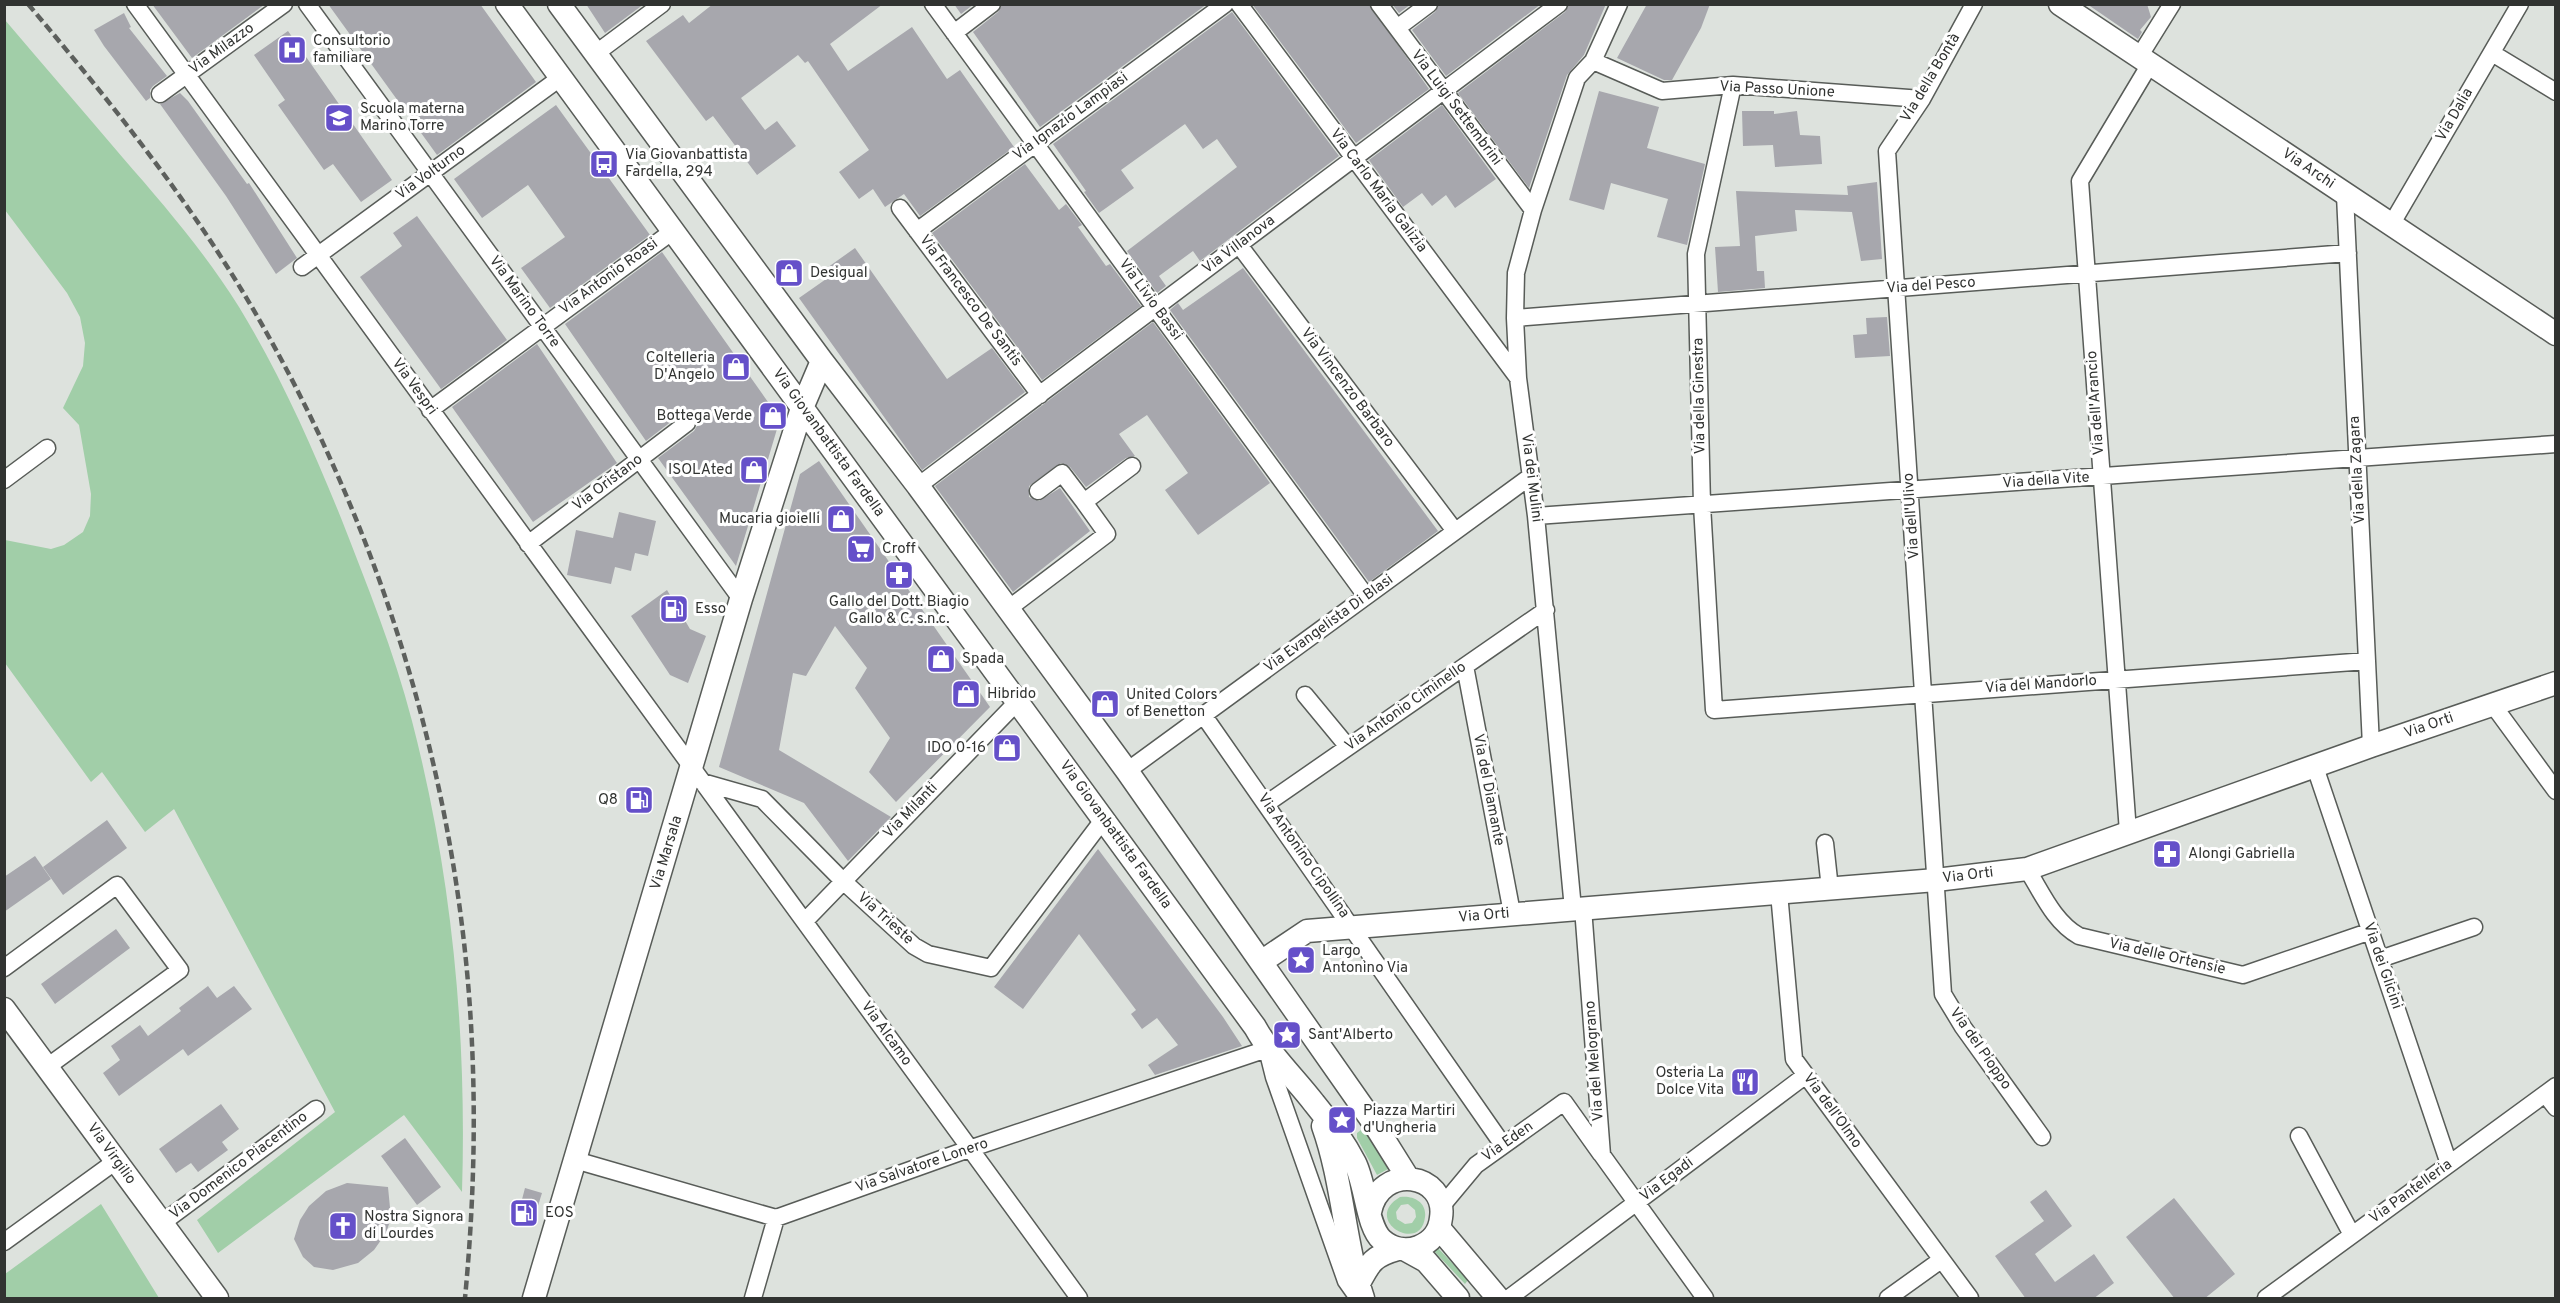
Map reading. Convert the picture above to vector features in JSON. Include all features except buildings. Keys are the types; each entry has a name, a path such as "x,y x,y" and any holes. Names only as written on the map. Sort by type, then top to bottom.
{"main road":[{"name":"Via Giovanbattista Fardella","path":"507,4 1255,1027 1268,1049 1314,1102"},
{"path":"559,4 918,486 1126,771 1373,1122 1408,1178"},
{"name":"Via Archi","path":"2060,4 2555,334"},
{"name":"Via Marsala","path":"534,1299 575,1160 697,775 741,599 802,408 822,360"},
{"name":"Via Orti","path":"1261,962 1307,932 1351,926 1830,889 2027,869 2371,746 2556,683"},
{"name":"Via Virgilio","path":"4,1009 217,1299"},
{"path":"1314,1102 1347,1149 1357,1168 1366,1190 1371,1217 1381,1239 1426,1261 1458,1299"},
{"path":"1314,1102 1329,1142 1340,1187 1347,1236 1359,1289"},
{"path":"1359,1289 1372,1203 1382,1187 1390,1182 1408,1178 1426,1184 1438,1198 1440,1218 1498,1299"},
{"path":"1359,1289 1369,1263 1378,1256 1425,1244 1440,1218"}],"street":[{"name":"Via Vespri","path":"135,4 697,775"},
{"name":"Via Milazzo","path":"160,94 284,4"},
{"name":"Via Marino Torre","path":"307,4 741,599"},
{"path":"595,54 662,4"},
{"name":"Via Livio Bassi","path":"933,4 1366,597"},
{"path":"954,33 992,4"},
{"name":"Via Ignazio Lampiasi","path":"918,231 1225,4"},
{"name":"Via Carlo Maria Galizia","path":"1239,4 1518,378"},
{"name":"Via Luigi Settembrini","path":"1379,4 1533,210"},
{"path":"1397,28 1429,4"},
{"name":"Via Villanova","path":"918,486 1559,4"},
{"path":"1593,61 1619,4"},
{"name":"Via della Bontà","path":"1887,151 1922,99 1974,4"},
{"name":"Via dell'Arancio","path":"2128,832 2080,181 2172,4"},
{"name":"Via Dalia","path":"2391,225 2520,4"},
{"path":"2492,53 2556,92"},
{"name":"Via Passo Unione","path":"1593,61 1662,91 1732,85 1922,99"},
{"name":"Via dei Mulini","path":"1578,908 1536,516 1518,378 1515,326 1516,273 1533,210 1577,78 1593,61"},
{"name":"Via Volturno","path":"302,267 560,78"},
{"name":"Via della Ginestra","path":"1714,710 1702,505 1696,254 1732,85"},
{"name":"Via dell'Ulivo","path":"1887,151 1936,880"},
{"name":"Via della Zagara","path":"2345,195 2371,746"},
{"name":"Via Francesco De Santis","path":"900,208 1040,395"},
{"name":"Via Antonio Roasi","path":"430,410 672,231"},
{"name":"Via Vincenzo Barbaro","path":"1239,245 1455,531"},
{"name":"Via del Pesco","path":"1486,335 1515,326 1698,304 2348,254"},
{"path":"2555,334 2556,340"},
{"name":"Via Oristano","path":"528,544 687,423"},
{"name":"Via della Vite","path":"1536,516 2556,444"},
{"path":"4,480 47,448"},
{"path":"1084,502 1132,466"},
{"path":"1008,609 1107,534 1062,473 1038,491"},
{"name":"Via Evangelista Di Blasi","path":"1126,771 1531,476"},
{"name":"Via Antonio Ciminello","path":"1266,804 1546,610"},
{"name":"Via del Mandorlo","path":"1714,710 2367,660"},
{"name":"Via del Diamante","path":"1465,666 1512,914"},
{"path":"1305,695 1348,747"},
{"name":"Via Milanti","path":"805,921 1017,702"},
{"path":"2493,705 2556,791"},
{"name":"Via Antonino Cipollina","path":"1204,716 1503,1145"},
{"name":"Via dei Glicini","path":"2315,767 2449,1164"},
{"name":"Via Trieste","path":"697,775 762,799 843,881 914,946 928,954 991,968 1103,820"},
{"name":"Via Alcamo","path":"697,775 1079,1299"},
{"path":"1825,843 1830,889"},
{"name":"Via delle Ortensie","path":"2027,869 2059,920 2066,928 2079,936 2243,975 2371,931"},
{"name":"Via del Pioppo","path":"1936,880 1943,994 2042,1137"},
{"path":"4,968 117,885 180,970 47,1067"},
{"name":"Via dell'Olmo","path":"1779,892 1794,1059 1970,1299"},
{"name":"Via del Melograno","path":"1578,908 1602,1155"},
{"path":"2380,959 2474,927"},
{"path":"1268,1049 1274,1077 1346,1281 1359,1289"},
{"name":"Via Salvatore Lonero","path":"776,1218 969,1149 1268,1049"},
{"name":"Via Egadi","path":"1509,1299 1806,1075"},
{"path":"2550,1090 2556,1108"},
{"name":"Via Pantelleria","path":"2266,1299 2550,1090"},
{"name":"Via Eden","path":"1440,1218 1456,1188 1476,1165 1564,1102 1602,1155"},
{"name":"Via Domenico Piacentino","path":"162,1223 316,1109"},
{"path":"2299,1136 2352,1235"},
{"path":"1602,1155 1706,1299"},
{"path":"575,1160 776,1218 753,1299"},
{"path":"4,1242 116,1161"},
{"path":"1888,1299 1941,1260"}],"green space":[{"path":"5,20 169,212 199,249 239,307 282,384 307,437 380,618 405,695 426,779 447,896 459,1014 462,1073 462,1192 404,1115 218,1253 197,1220 335,1112 174,809 145,832 102,772 91,782 5,663 5,540 51,549 64,545 83,532 90,516 91,494 79,425 63,408 83,366 85,343 80,317 67,293 5,210"},
{"path":"1361,1130 1365,1131 1388,1169 1377,1175 1357,1138 1357,1133"},
{"path":"1400,1197 1414,1198 1424,1207 1425,1217 1421,1228 1414,1233 1396,1230 1387,1215 1390,1206","holes":["1408,1204 1415,1210 1416,1217 1412,1223 1405,1224 1397,1219 1396,1212 1401,1205"]},
{"path":"101,1204 159,1298 5,1298 5,1274"},
{"path":"1438,1248 1468,1280 1465,1284 1434,1251"}],"railway":[{"path":"28,4 154,161 239,286 265,330 308,413 347,498 381,585 410,675 434,766 452,858 465,951 474,1108 472,1203 465,1298"}],"place":[{"name":"Consultorio familiare","path":"292,50"},
{"name":"Scuola materna Marino Torre","path":"339,118"},
{"name":"Via Giovanbattista Fardella, 294","path":"604,164"},
{"name":"Desigual","path":"789,273"},
{"name":"Coltelleria D'Angelo","path":"736,367"},
{"name":"Bottega Verde","path":"773,416"},
{"name":"ISOLAted","path":"754,470"},
{"name":"Mucaria gioielli","path":"841,519"},
{"name":"Croff","path":"861,549"},
{"name":"Gallo del Dott. Biagio Gallo & C. s.n.c.","path":"899,575"},
{"name":"Esso","path":"674,609"},
{"name":"Spada","path":"941,659"},
{"name":"Hibrido","path":"966,694"},
{"name":"United Colors of Benetton","path":"1105,704"},
{"name":"IDO 0-16","path":"1007,748"},
{"name":"Q8","path":"639,800"},
{"name":"Alongi Gabriella","path":"2167,854"},
{"name":"Largo Antonino Via","path":"1301,960"},
{"name":"Sant'Alberto","path":"1287,1035"},
{"name":"Osteria La Dolce Vita","path":"1745,1082"},
{"name":"Piazza Martiri d'Ungheria","path":"1342,1120"},
{"name":"EOS","path":"524,1213"},
{"name":"Nostra Signora di Lourdes","path":"343,1226"}]}
